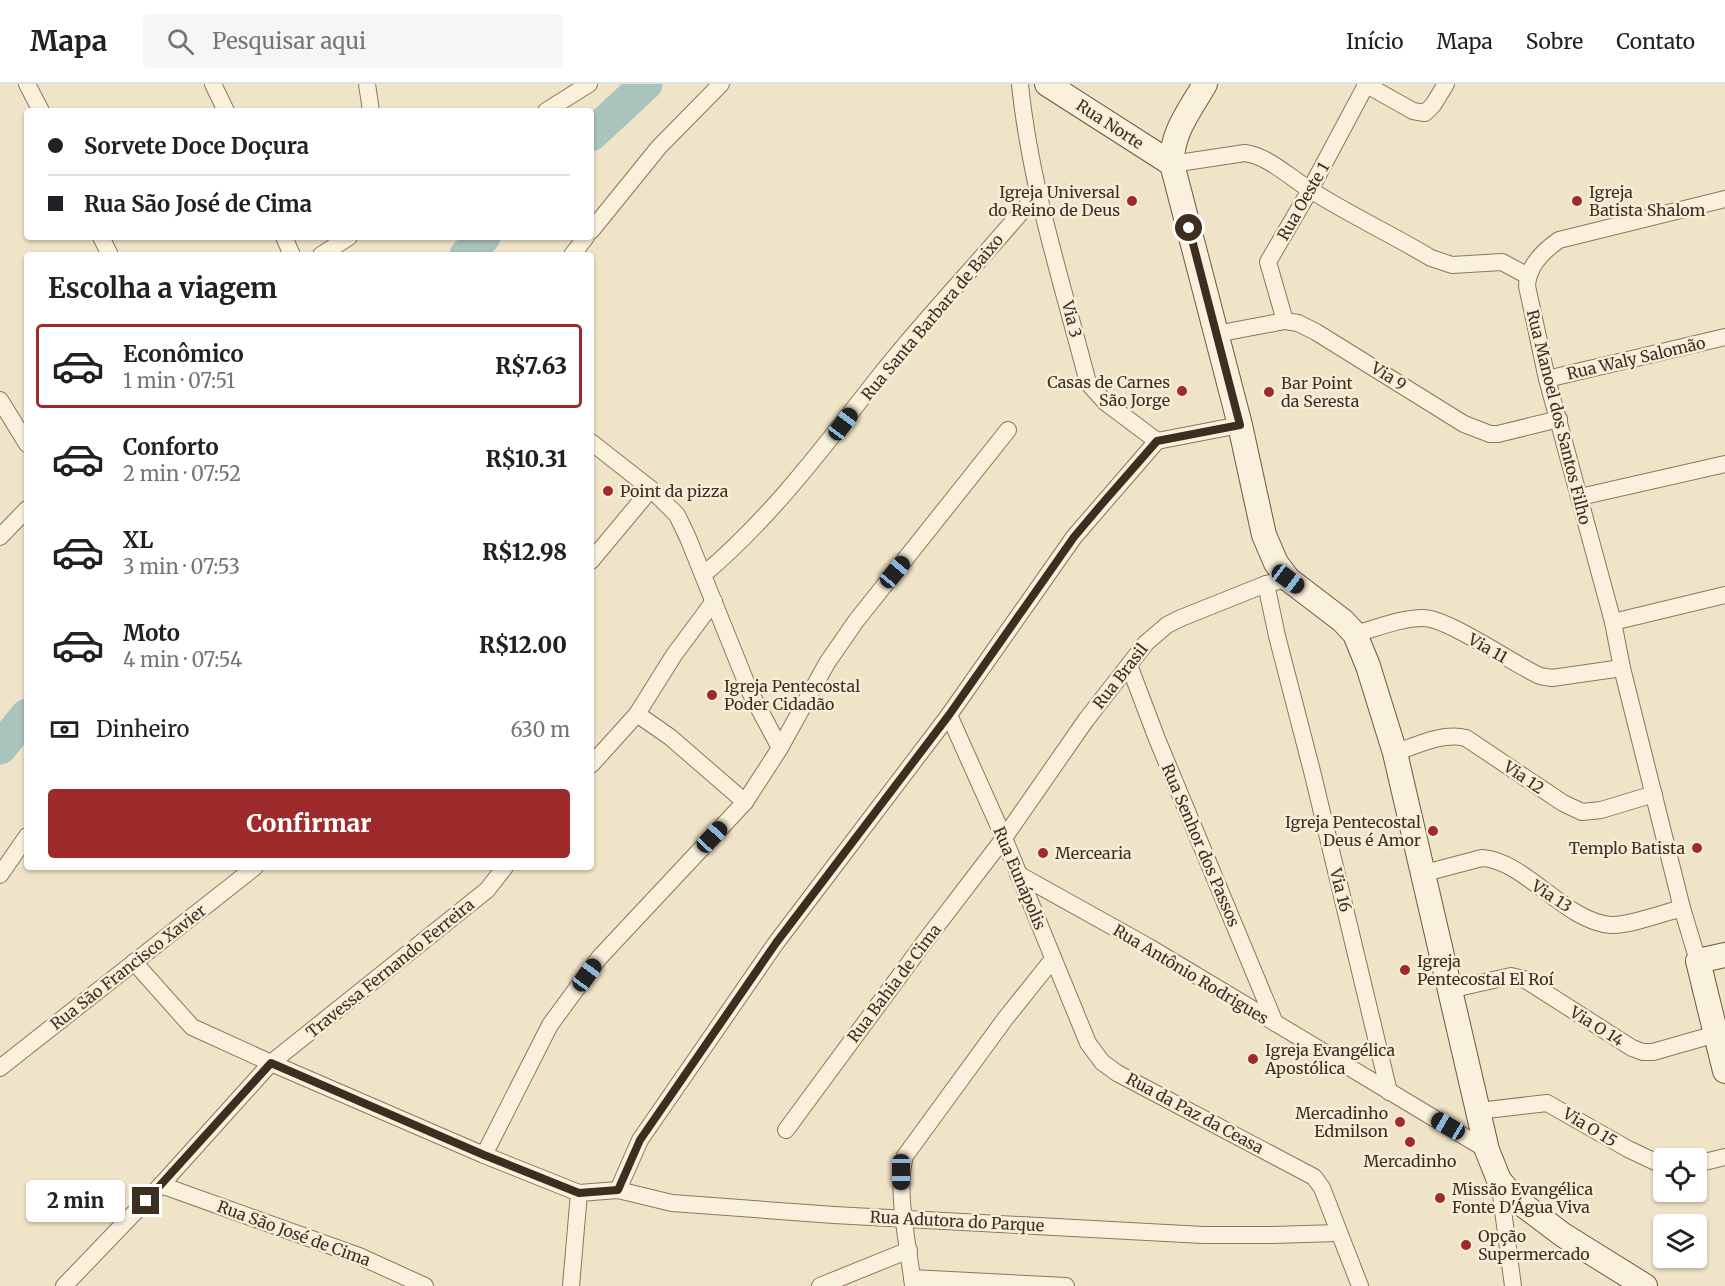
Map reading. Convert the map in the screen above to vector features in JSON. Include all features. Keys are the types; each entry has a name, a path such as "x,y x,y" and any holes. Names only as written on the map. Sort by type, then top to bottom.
{"street":[{"path":"27,84 39,108"},
{"path":"213,84 225,108"},
{"path":"367,84 371,108"},
{"path":"551,108 588,84"},
{"path":"594,227 659,147 721,84"},
{"name":"Via 3","path":"1020,84 1039,191 1088,383 1105,402 1157,441"},
{"name":"Rua Norte","path":"1047,84 1172,164"},
{"path":"1205,84 1176,135 1172,164 1240,425 1264,535 1276,563 1277,582 1343,621 1355,634 1368,666 1395,753 1425,873 1449,990 1487,1150 1499,1180 1513,1286"},
{"path":"1365,84 1413,111 1425,112 1433,105 1446,84"},
{"name":"Rua Oeste 1","path":"1285,321 1268,262 1310,190 1365,84"},
{"path":"1172,164 1251,153 1310,190 1431,258 1452,265 1502,262 1528,276 1543,253 1559,240 1725,199"},
{"name":"Rua Santa Barbara de Baixo","path":"703,575 733,550 801,476 949,292 1039,191"},
{"path":"326,252 344,240"},
{"path":"574,252 584,240"},
{"name":"Rua Manoel dos Santos Filho","path":"1528,276 1528,297 1547,379 1613,622 1622,668 1682,908 1698,961"},
{"name":"Via 9","path":"1216,334 1285,321 1298,323 1464,424 1490,434 1559,419"},
{"name":"Rua Waly Salomão","path":"1547,379 1725,337"},
{"path":"0,400 24,439"},
{"path":"618,1190 640,1140 769,953 949,715 1074,537 1157,441 1240,425"},
{"path":"484,1155 550,1025 592,968 745,802 780,748 827,663 856,621 1008,430"},
{"path":"594,444 651,489 676,515 714,601 750,692 780,748"},
{"path":"1580,496 1725,464"},
{"path":"594,557 651,489"},
{"path":"0,537 24,512"},
{"name":"Rua Brasil","path":"1004,838 1063,752 1146,643 1167,624 1221,600 1277,582"},
{"name":"Via 16","path":"1277,582 1277,636 1313,775 1389,1092"},
{"path":"1613,622 1725,596"},
{"path":"594,762 637,714 674,654 714,601"},
{"name":"Via 11","path":"1355,634 1411,619 1426,618 1449,626 1540,676 1552,678 1622,668"},
{"name":"Rua Senhor dos Passos","path":"1129,665 1157,739 1275,1023"},
{"path":"637,714 670,737 745,802"},
{"name":"Rua Eunápolis","path":"949,715 1004,838 1088,1043"},
{"name":"Via 12","path":"1395,753 1453,735 1466,738 1563,803 1582,812 1601,810 1654,794"},
{"name":"Rua Bahia de Cima","path":"786,1130 1004,838"},
{"path":"0,875 24,840"},
{"name":"Via 13","path":"1425,873 1482,858 1492,858 1583,916 1613,925 1682,908"},
{"name":"Rua São Francisco Xavier","path":"0,1068 251,870"},
{"name":"Travessa Fernando Ferreira","path":"271,1063 487,890 503,870"},
{"name":"Rua Antônio Rodrigues","path":"1018,873 1149,947 1487,1150"},
{"path":"1725,955 1698,961 1725,1071"},
{"path":"1053,959 1005,1019 916,1140 906,1156 901,1172 912,1282 1066,1286"},
{"path":"134,962 192,1027 484,1155 579,1193 571,1286"},
{"name":"Via O 14","path":"1449,990 1511,976 1524,979 1632,1048 1643,1052 1653,1052 1716,1034"},
{"name":"Rua da Paz da Ceasa","path":"1088,1043 1102,1062 1117,1073 1314,1177 1322,1188 1338,1233"},
{"path":"64,1286 161,1185 271,1063"},
{"name":"Via O 15","path":"1478,1111 1547,1103 1653,1161"},
{"path":"1707,1161 1725,1157"},
{"path":"1499,1180 1514,1198 1563,1235 1645,1286"},
{"name":"Rua São José de Cima","path":"161,1185 359,1256 425,1286"},
{"name":"Rua Adutora do Parque","path":"579,1193 618,1190 672,1203 905,1219 1203,1235 1338,1233"},
{"path":"1338,1233 1360,1286"},
{"path":"820,1286 909,1250"}],"waterway":[{"path":"594,132 646,84"},
{"path":"469,252 481,240"},
{"path":"0,748 24,719"}],"place":[{"name":"Igreja Universal do Reino de Deus","path":"1132,201"},
{"name":"Igreja Batista Shalom","path":"1577,201"},
{"name":"Casas de Carnes São Jorge","path":"1182,391"},
{"name":"Bar Point da Seresta","path":"1269,392"},
{"name":"Point da pizza","path":"608,491"},
{"name":"Igreja Pentecostal Poder Cidadão","path":"712,695"},
{"name":"Igreja Pentecostal Deus é Amor","path":"1433,831"},
{"name":"Templo Batista","path":"1697,848"},
{"name":"Mercearia","path":"1043,853"},
{"name":"Igreja Pentecostal El Roí","path":"1405,970"},
{"name":"Igreja Evangélica Apostólica","path":"1253,1059"},
{"name":"Mercadinho Edmilson","path":"1400,1122"},
{"name":"Mercadinho","path":"1410,1142"},
{"name":"Missão Evangélica Fonte D'Água Viva","path":"1440,1198"},
{"name":"Opção Supermercado","path":"1466,1245"}],"route":[{"path":"146,1201 271,1063 484,1155 579,1193 618,1190 640,1140 776,943 949,715 1074,537 1157,441 1240,425 1189,228"}]}
